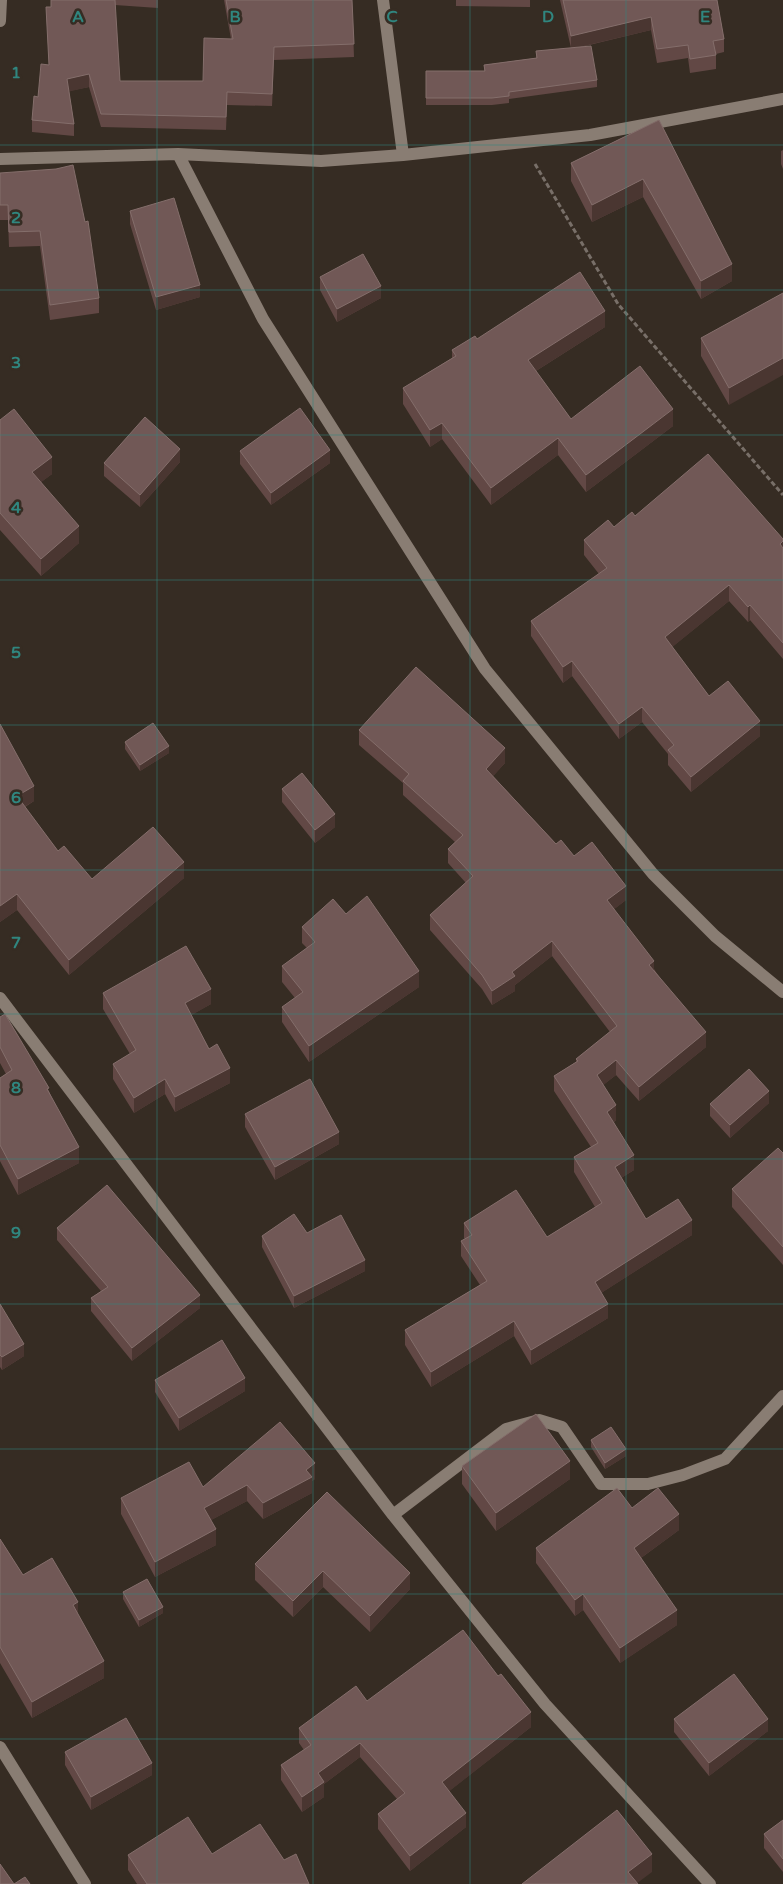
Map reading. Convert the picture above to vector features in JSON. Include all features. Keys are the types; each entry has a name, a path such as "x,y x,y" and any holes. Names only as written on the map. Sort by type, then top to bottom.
{"street":[{"path":"0,21 1,0"},
{"path":"382,0 403,155"},
{"path":"0,159 178,154 321,160 403,155 590,134 783,99"},
{"path":"178,154 263,319 485,668 653,874 715,936 783,992"},
{"path":"0,998 393,1515 546,1704 710,1884"},
{"path":"393,1515 506,1429 539,1420 562,1426 601,1484 648,1484 683,1475 725,1459 783,1396"},
{"path":"0,1747 85,1884"}],"path":[{"path":"522,142 618,304 783,495"}],"building":[{"path":"51,0 115,0 120,81 203,81 204,38 233,39 226,0 352,0 354,44 274,47 272,94 227,92 226,117 101,114 89,74 67,79 74,124 32,120 34,96 38,97 41,64 49,65 46,7 51,7"},
{"path":"563,0 717,0 724,39 713,41 716,55 690,59 688,45 657,49 651,17 571,36"},
{"path":"591,46 597,80 509,92 509,96 492,98 426,98 426,71 485,71 484,65 537,58 536,51"},
{"path":"659,120 732,264 701,281 643,179 592,205 571,163"},
{"path":"73,165 85,222 88,221 99,298 50,305 40,231 9,232 8,205 0,205 0,173 56,169"},
{"path":"174,198 200,285 156,297 130,211"},
{"path":"363,254 381,286 337,309 320,277"},
{"path":"580,272 605,311 528,360 571,419 640,366 673,409 586,475 558,438 491,488 442,423 430,430 403,388 456,356 452,350 475,336 477,339"},
{"path":"783,293 783,358 729,388 701,338"},
{"path":"300,408 330,450 271,493 240,451"},
{"path":"14,409 52,457 32,472 79,526 41,559 0,513 0,420"},
{"path":"145,417 180,449 140,495 104,463"},
{"path":"708,454 783,539 780,544 783,548 783,643 750,605 748,607 729,585 665,637 709,696 728,681 760,721 691,777 668,750 674,745 642,707 619,724 572,661 563,667 531,621 607,568 584,540 608,520 614,527 632,512 635,516"},
{"path":"416,667 505,748 486,769 556,844 561,840 574,856 592,842 626,886 607,900 654,961 649,965 706,1032 639,1087 616,1060 597,1075 616,1105 607,1112 634,1155 615,1167 646,1219 678,1199 692,1220 595,1282 608,1304 531,1350 514,1321 431,1372 405,1330 487,1281 461,1241 472,1235 464,1223 516,1190 547,1237 602,1203 574,1157 598,1143 554,1076 578,1061 576,1059 617,1026 552,941 512,972 515,976 492,991 482,975 430,915 473,876 448,849 463,835 403,781 409,774 359,730"},
{"path":"153,723 169,746 140,765 125,742"},
{"path":"0,724 34,786 17,796 58,851 64,846 92,879 153,827 184,862 69,960 17,894 0,906"},
{"path":"302,773 335,814 315,830 282,789"},
{"path":"367,896 419,971 309,1046 282,1007 303,992 282,966 315,942 302,927 333,899 346,914"},
{"path":"186,946 211,989 185,1003 209,1049 217,1044 230,1068 175,1097 165,1079 134,1098 113,1064 136,1050 103,993"},
{"path":"5,1014 49,1088 47,1089 79,1147 18,1179 0,1145 0,1078 12,1070 0,1047 0,1017"},
{"path":"749,1069 769,1091 730,1125 710,1104"},
{"path":"310,1079 339,1132 275,1167 245,1114"},
{"path":"778,1148 783,1153 783,1247 732,1189"},
{"path":"107,1185 200,1295 132,1348 91,1298 108,1287 57,1228"},
{"path":"294,1214 307,1233 341,1215 365,1260 294,1296 262,1236"},
{"path":"0,1304 24,1344 2,1357 0,1355"},
{"path":"222,1340 245,1378 179,1418 155,1380"},
{"path":"536,1414 570,1461 496,1513 462,1466"},
{"path":"280,1422 315,1463 306,1470 312,1477 263,1503 247,1485 204,1508 216,1529 155,1562 121,1498 189,1462 203,1487"},
{"path":"611,1427 626,1449 605,1463 591,1440"},
{"path":"617,1488 632,1508 658,1488 679,1514 634,1548 677,1610 620,1648 583,1594 575,1600 536,1548"},
{"path":"327,1492 410,1573 370,1616 323,1571 293,1601 255,1564"},
{"path":"0,1539 23,1575 52,1558 78,1602 73,1605 104,1661 32,1702 0,1647"},
{"path":"147,1579 163,1607 139,1620 123,1592"},
{"path":"463,1630 498,1676 501,1674 531,1712 442,1782 466,1813 410,1856 378,1814 405,1793 360,1743 318,1773 324,1782 302,1797 281,1765 311,1745 299,1728 356,1686 367,1701"},
{"path":"734,1674 768,1719 709,1763 674,1719"},
{"path":"126,1718 152,1763 91,1797 65,1752"},
{"path":"617,1810 652,1854 628,1872 638,1884 522,1884"},
{"path":"188,1817 212,1854 260,1824 284,1860 296,1854 309,1884 147,1884 128,1855"},
{"path":"783,1820 783,1859 764,1834"},
{"path":"0,1864 14,1884 0,1884"},
{"path":"25,1877 30,1884 14,1884"}]}
